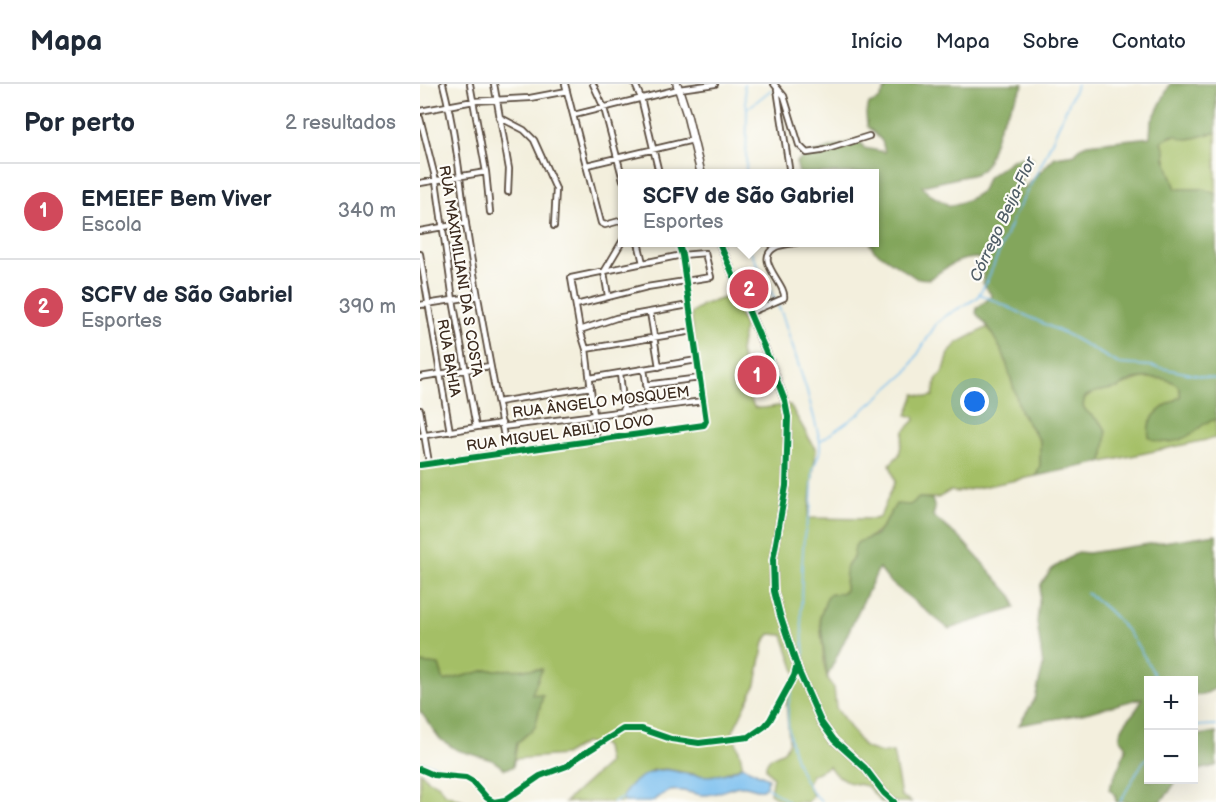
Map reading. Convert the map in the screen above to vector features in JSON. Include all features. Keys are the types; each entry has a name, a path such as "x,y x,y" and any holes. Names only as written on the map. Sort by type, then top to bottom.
{"street":[{"path":"443,84 461,176 478,296 507,453"},
{"path":"470,84 486,172 490,212"},
{"path":"494,84 509,169 508,192"},
{"path":"565,84 601,223 605,225 618,221"},
{"path":"593,84 604,108 620,169"},
{"path":"635,84 641,98 658,169"},
{"path":"574,115 678,86 715,84"},
{"path":"678,86 700,169"},
{"path":"776,87 784,96 800,145 807,153 821,152 869,136"},
{"path":"776,87 789,168"},
{"path":"420,111 474,101 530,98 567,91"},
{"path":"499,117 524,130 534,140 556,189 554,226"},
{"name":"RUA MAXIMILIANI DA S COSTA","path":"420,118 436,181 453,300 476,427"},
{"path":"587,165 693,140"},
{"path":"420,183 486,172"},
{"path":"420,231 466,223"},
{"path":"608,296 604,272 619,247"},
{"path":"639,247 643,263"},
{"path":"679,247 703,401"},
{"path":"721,247 781,390 788,417 786,486 776,541 773,577 777,604 802,678 828,733 865,768 894,802"},
{"path":"749,313 779,300 784,291 768,265 768,256 776,247"},
{"path":"576,305 608,296 711,277 705,253 682,255 571,278 580,330 586,349 597,440"},
{"name":"RUA BAHIA","path":"420,254 450,432"},
{"path":"420,305 478,296"},
{"path":"580,330 616,318 689,305"},
{"path":"650,312 659,366"},
{"path":"586,349 693,331"},
{"path":"590,378 698,360"},
{"path":"420,377 490,366"},
{"path":"644,369 650,407"},
{"path":"620,373 624,411"},
{"path":"646,385 700,378"},
{"path":"498,402 591,387"},
{"name":"RUA ÂNGELO MOSQUEM","path":"422,436 476,427 703,401"},
{"name":"RUA MIGUEL ABILIO LOVO","path":"420,465 704,425 706,421 703,401"},
{"path":"420,410 422,436 429,463"},
{"path":"420,769 435,775 466,778 494,802 505,800 540,776 567,766 623,729 642,729 671,739 699,743 748,737 770,720 794,676 797,665"}],"green space":[{"path":"888,84 1024,84 1000,124 988,161 983,169 975,174 922,186 929,194 950,206 968,200 982,191 987,178 1012,160 1023,156 1033,159 1023,176 1021,188 1024,188 1055,157 1075,154 1080,147 1087,144 1150,137 1151,123 1170,84 1216,84 1216,133 1190,139 1176,135 1161,142 1176,189 1203,189 1216,194 1216,420 1206,423 1181,439 1170,442 1154,440 1149,437 1153,417 1180,397 1180,390 1177,385 1164,379 1134,379 1117,388 1085,397 1083,406 1085,410 1105,428 1103,462 1036,476 1040,466 1040,441 1021,413 1004,355 988,327 976,313 977,308 992,296 983,283 983,262 979,258 964,260 929,279 916,278 872,247 879,247 881,219 879,169 798,169 796,162 810,154 859,140 864,148 885,152 882,141 867,126 866,113 869,104 879,100"},
{"path":"1207,133 1216,133 1216,194 1203,189 1176,189 1168,169 1162,140 1176,135 1195,138"},
{"path":"733,295 744,327 740,352 745,370 746,388 754,407 790,405 816,450 808,518 875,519 880,517 895,481 890,464 899,455 904,431 915,420 914,417 907,415 915,394 933,396 936,380 944,370 949,353 957,343 988,327 1004,355 1021,413 1040,441 1040,466 1036,476 957,492 950,491 938,498 919,498 910,505 891,513 881,529 864,541 846,568 845,593 828,595 820,617 825,670 834,688 836,708 864,747 881,753 893,752 901,796 912,802 881,802 867,786 848,782 834,773 829,766 812,775 807,784 813,795 808,802 783,802 770,793 773,777 766,769 766,764 771,757 784,751 789,742 786,698 796,674 783,635 770,634 764,642 756,684 733,731 742,766 721,775 704,776 666,769 653,770 624,793 623,799 626,802 565,802 608,763 605,747 600,743 584,743 564,755 514,759 517,743 535,727 543,695 532,694 487,670 444,681 439,666 420,663 420,466 707,428 691,314 702,305"},
{"path":"1143,378 1168,380 1174,382 1180,390 1180,397 1162,408 1152,419 1149,431 1152,439 1164,442 1174,441 1189,434 1202,424 1216,420 1216,438 1103,462 1105,429 1085,410 1083,400 1094,392 1119,387"},
{"path":"919,498 932,499 935,509 933,516 962,540 1013,597 1015,608 949,629 889,581 879,568 827,677 820,617 828,595 845,592 846,568 853,558 858,542 876,535 896,504 910,505"},
{"path":"1216,534 1216,688 1203,695 1198,695 1198,676 1144,676 1144,784 1174,784 1160,802 1116,802 1115,795 1109,789 1126,750 1120,738 1121,731 1142,698 1082,714 1019,725 1035,699 1043,666 1037,622 1041,584 1052,569 1078,552 1088,553"},
{"path":"420,663 439,665 444,681 487,670 542,669 532,694 543,695 535,727 517,743 513,767 505,769 492,760 457,750 440,739 420,711"},
{"path":"1216,732 1216,766 1198,770 1198,735"},
{"path":"420,771 428,780 438,784 444,793 466,802 420,802"}],"water":[{"path":"742,766 768,778 764,788 739,786 707,795 675,790 650,802 626,802 623,799 624,793 632,783 644,775 657,771 668,770 705,776 728,773"}],"waterway":[{"path":"744,84 747,110 746,169"},
{"name":"Córrego Beija-Flor","path":"820,441 860,413 907,372 936,324 977,298 987,281 1014,216 1043,161 1077,84"},
{"path":"747,109 772,89"},
{"path":"750,247 782,314 807,391 820,441 820,451 813,470 811,507 804,536 801,616 805,668 803,672"},
{"path":"980,294 1068,335 1119,364 1151,366 1216,379"},
{"path":"1086,593 1109,611 1128,632 1155,676"},
{"path":"798,679 791,691 788,707 791,743 804,778 812,792 822,802"},
{"path":"1198,726 1216,725"},
{"path":"1120,802 1144,761"},
{"path":"420,762 443,767"},
{"path":"767,787 789,802"},
{"path":"613,802 623,798"}],"cycle path":[{"path":"420,465 704,425 706,421 680,247"},
{"path":"721,247 765,349 785,401 788,417 786,486 773,560 774,591 780,615 799,672 821,722 834,740 865,768 894,802"},
{"path":"420,769 434,775 466,778 494,802 505,800 540,776 567,766 623,729 642,729 671,739 699,743 749,737 770,720 794,676 797,665"}],"place":[{"name":"SCFV de São Gabriel","path":"749,289"},
{"name":"EMEIEF Bem Viver","path":"757,375"}]}
